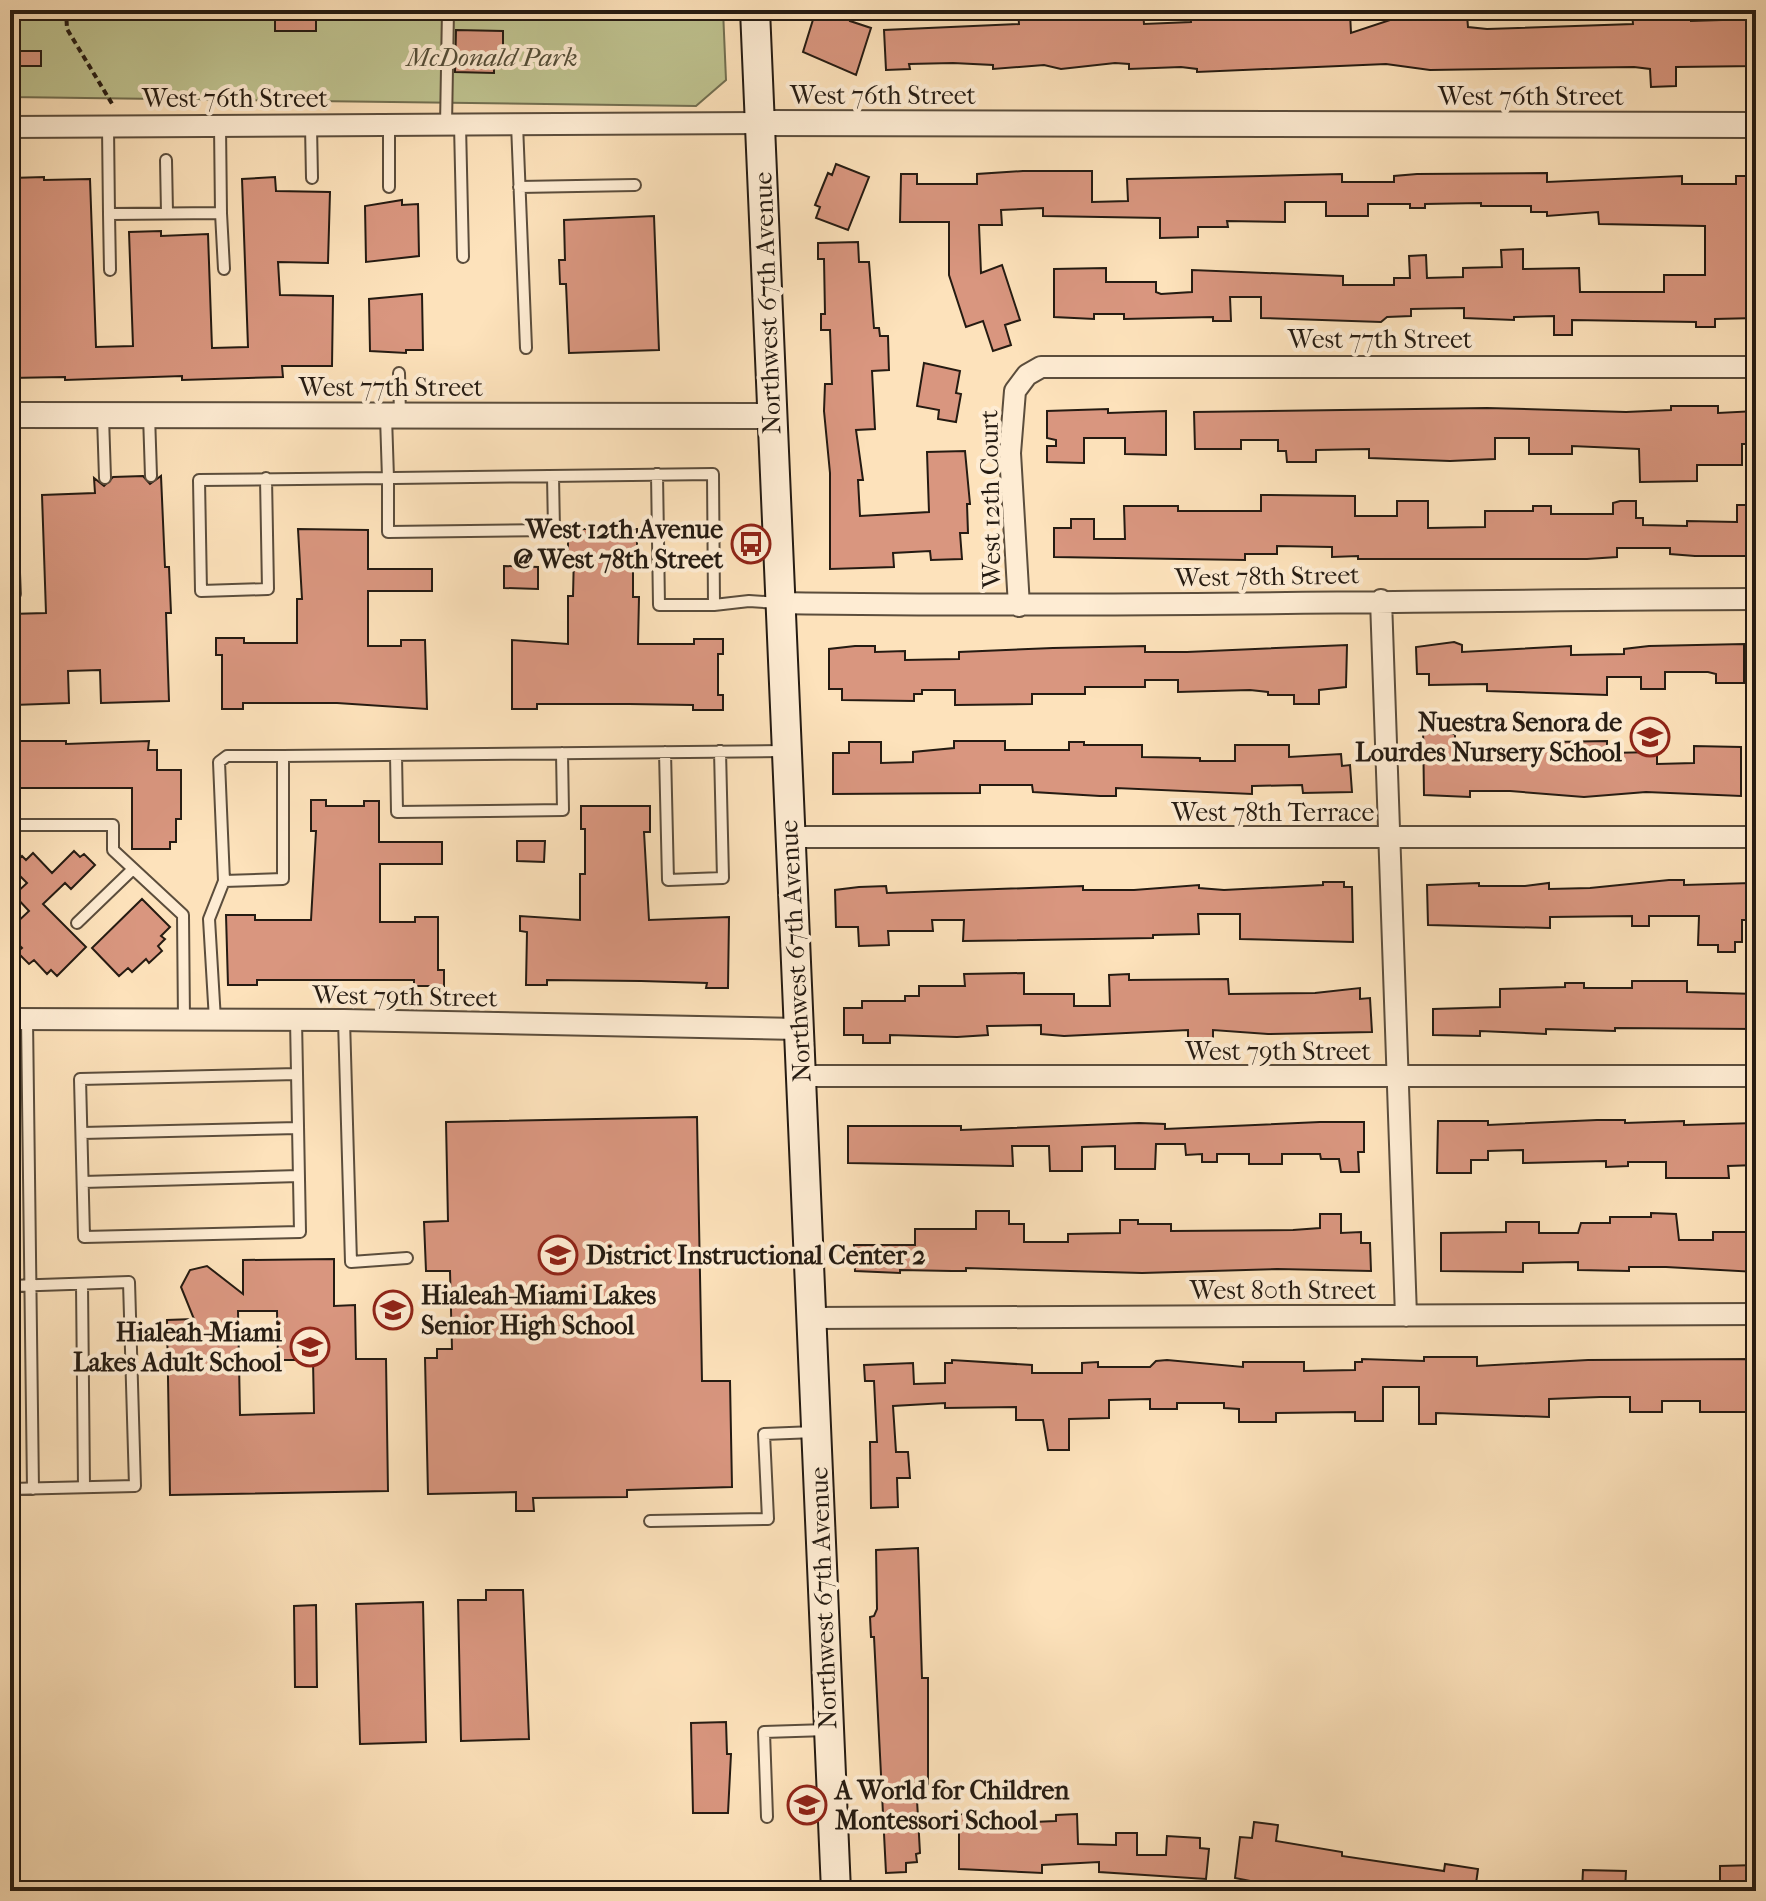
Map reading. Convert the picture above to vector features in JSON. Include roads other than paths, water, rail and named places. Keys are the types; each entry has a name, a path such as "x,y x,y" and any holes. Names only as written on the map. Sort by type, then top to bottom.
{"main road":[{"name":"Northwest 67th Avenue","path":"755,10 836,1891"}],"street":[{"name":"West 76th Street","path":"10,127 760,123 1756,125"},
{"name":"West 77th Street","path":"1015,391 1027,375 1041,367 1756,367"},
{"name":"West 12th Court","path":"1015,391 1010,453 1019,606"},
{"name":"West 77th Street","path":"10,415 771,416"},
{"name":"West 78th Street","path":"779,603 1019,606 1381,600 1756,599"},
{"path":"1381,600 1406,1316"},
{"name":"West 78th Terrace","path":"790,837 1756,837"},
{"name":"West 79th Street","path":"18,1019 344,1020 798,1029"},
{"name":"West 79th Street","path":"800,1076 1756,1076"},
{"name":"West 80th Street","path":"811,1318 1756,1314"}],"lane":[{"path":"448,10 463,257"},
{"path":"517,124 526,348"},
{"path":"389,125 389,187"},
{"path":"220,126 224,269"},
{"path":"311,126 312,178"},
{"path":"110,270 109,214 116,127"},
{"path":"166,160 167,213"},
{"path":"519,187 635,185"},
{"path":"109,214 221,213"},
{"path":"399,373 388,478 388,532 554,530 553,476"},
{"path":"103,415 105,478"},
{"path":"149,415 151,476"},
{"path":"657,474 659,605 714,605 749,601 779,603"},
{"path":"266,478 268,589 201,591 199,480 266,478 713,474 714,605"},
{"path":"10,488 15,594"},
{"path":"665,752 668,880 723,878 720,751"},
{"path":"215,1020 209,919 224,881 219,762 227,756 786,751"},
{"path":"396,755 397,812 563,810 562,753"},
{"path":"224,881 283,879 283,756"},
{"path":"14,825 113,825 113,850 183,915 184,1020"},
{"path":"77,923 133,869"},
{"path":"18,1019 29,1285 33,1489"},
{"path":"296,1020 300,1232 84,1237 80,1079 297,1074"},
{"path":"344,1020 351,1262 407,1258"},
{"path":"82,1133 298,1128"},
{"path":"83,1182 299,1176"},
{"path":"10,1286 129,1282 135,1486 10,1489"},
{"path":"82,1284 84,1487"},
{"path":"650,1521 768,1519 764,1434 816,1432"},
{"path":"767,1817 764,1732 829,1729"}],"place":[{"name":"West 12th Avenue @ West 78th Street","path":"751,544"},
{"name":"Nuestra Senora de Lourdes Nursery School","path":"1650,737"},
{"name":"District Instructional Center 2","path":"558,1255"},
{"name":"Hialeah-Miami Lakes Senior High School","path":"393,1310"},
{"name":"Hialeah-Miami Lakes Adult School","path":"310,1347"},
{"name":"A World for Children Montessori School","path":"807,1805"}],"park label":[{"name":"McDonald Park","path":"492,57"}]}
